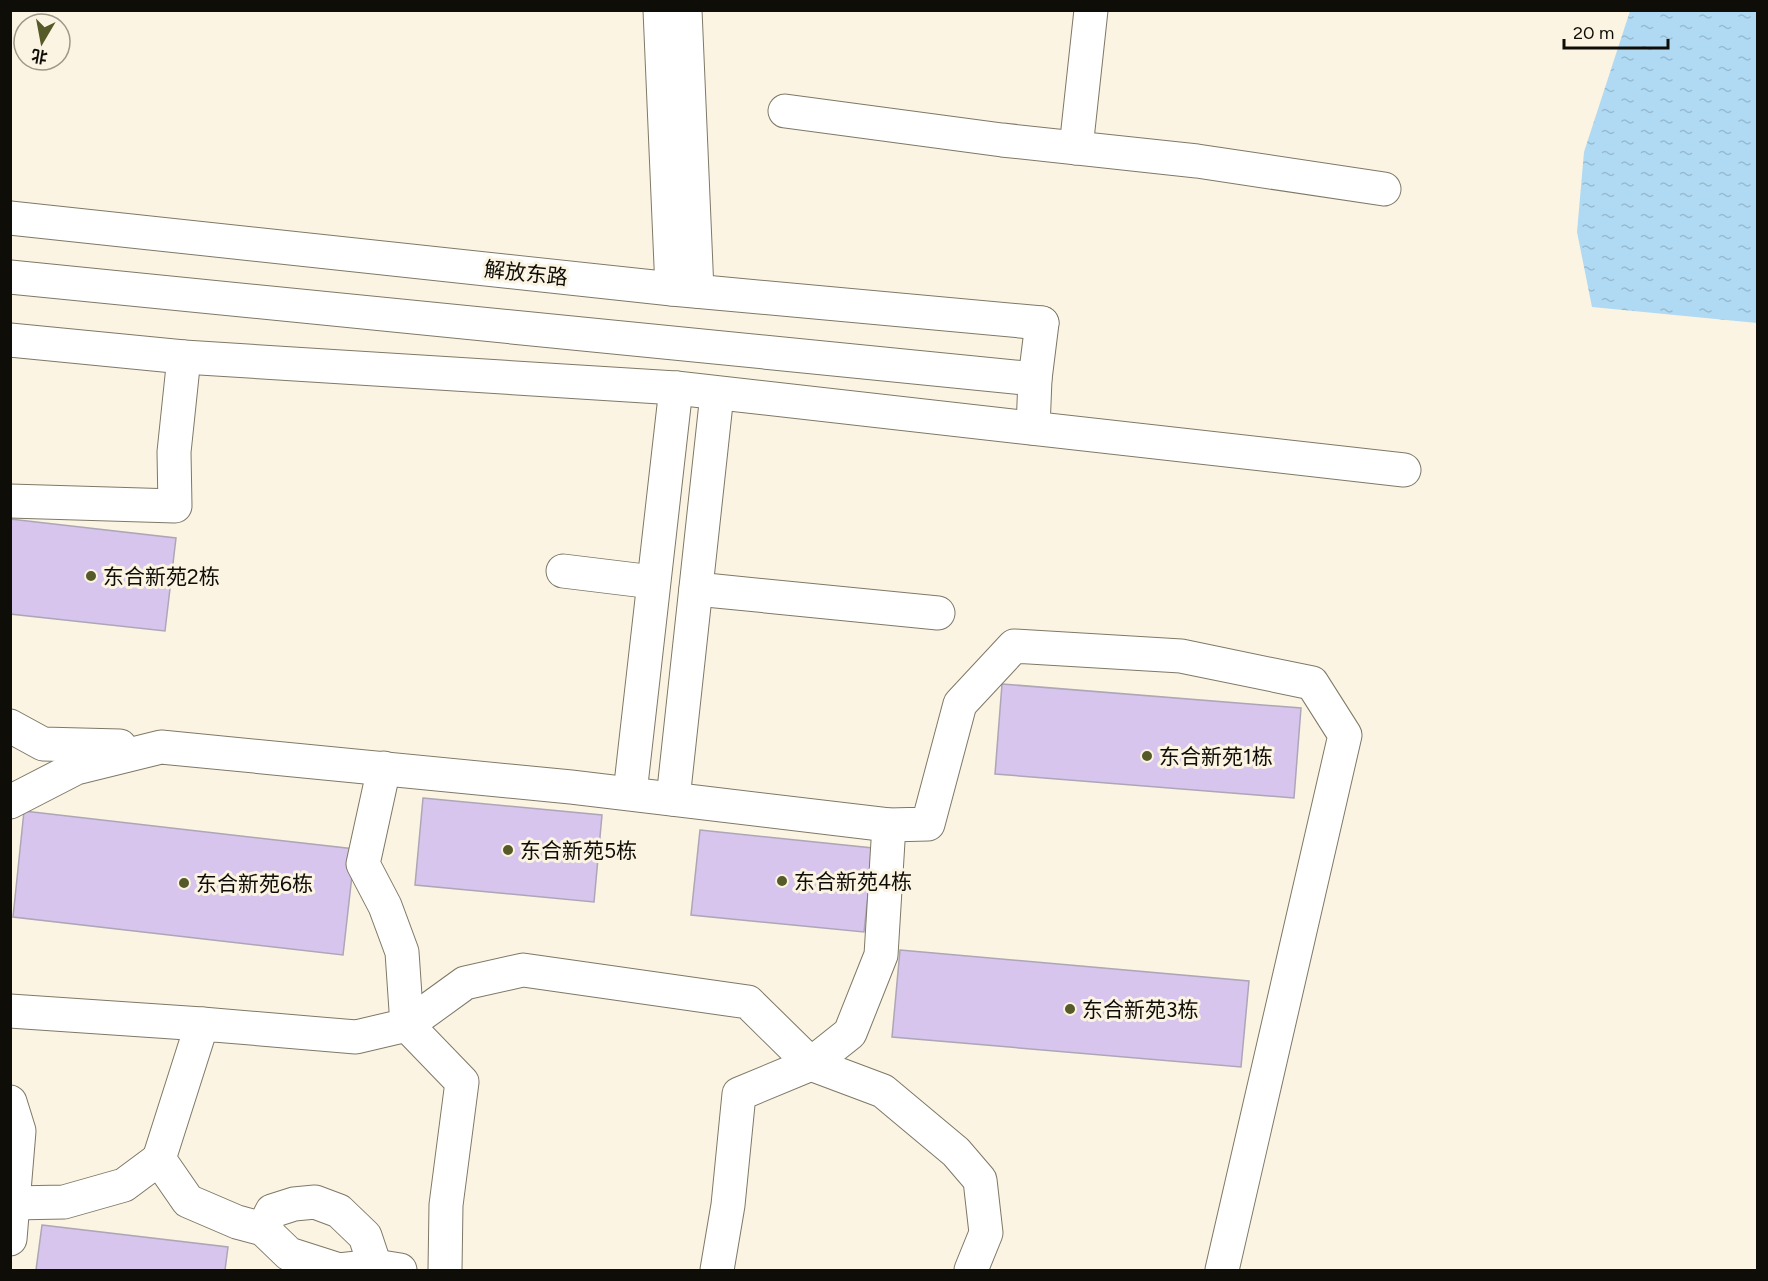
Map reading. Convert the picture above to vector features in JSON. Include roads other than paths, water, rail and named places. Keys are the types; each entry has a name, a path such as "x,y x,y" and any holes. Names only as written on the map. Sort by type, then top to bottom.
{"street":[{"path":"660,10 685,290"},
{"path":"685,10 685,290"},
{"path":"1076,148 1091,10"},
{"path":"785,111 1197,161 1384,189"},
{"name":"解放东路","path":"10,218 685,290 1042,323 1035,379"},
{"path":"10,277 1035,379 1033,428"},
{"path":"10,340 184,357 676,387 717,394 1404,470"},
{"path":"10,501 175,506 174,452 184,357"},
{"path":"630,793 676,387"},
{"path":"673,799 717,394"},
{"path":"563,571 653,582"},
{"path":"696,589 938,613"},
{"path":"10,726 43,744 161,747 630,793 889,825 928,824 960,704 1014,646 1180,656 1312,683 1345,735 1222,1270"},
{"path":"10,802 76,768 161,747"},
{"path":"384,768 363,864 385,906 402,952 407,1025 462,1082 446,1205 445,1270"},
{"path":"717,1270 728,1205 739,1095 811,1064 850,1033 881,955 889,825"},
{"path":"10,1011 356,1037 407,1025 465,983 523,970 748,1002 811,1064 883,1091 956,1152 980,1180 986,1233 971,1270"},
{"path":"14,1203 64,1202 124,1185 159,1159 202,1024"},
{"path":"10,1102 19,1131 10,1239"},
{"path":"159,1159 188,1202 237,1222 263,1229 289,1254 339,1269 387,1268"},
{"path":"263,1229 272,1211 294,1204 315,1202 339,1210 365,1236 387,1268"}],"water":[{"path":"1630,11 1757,11 1757,323 1592,307 1577,232 1584,152"}],"place":[{"name":"东合新苑2栋","path":"91,576"},
{"name":"东合新苑1栋","path":"1147,756"},
{"name":"东合新苑5栋","path":"508,850"},
{"name":"东合新苑4栋","path":"782,881"},
{"name":"东合新苑6栋","path":"184,883"},
{"name":"东合新苑3栋","path":"1070,1009"}]}
